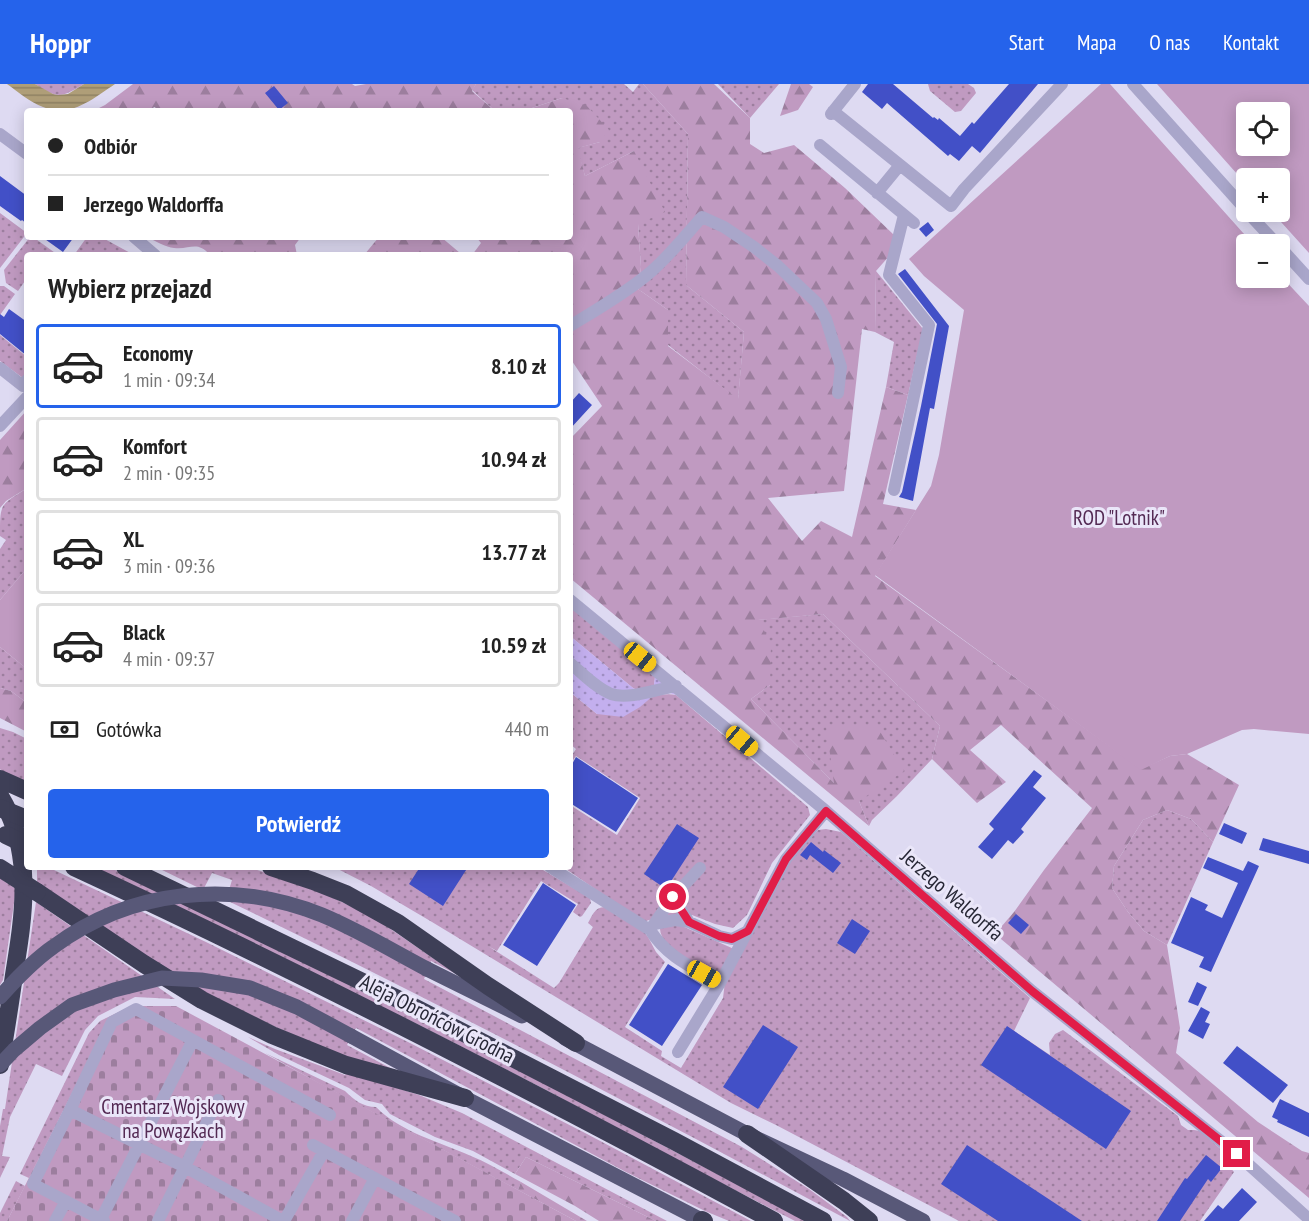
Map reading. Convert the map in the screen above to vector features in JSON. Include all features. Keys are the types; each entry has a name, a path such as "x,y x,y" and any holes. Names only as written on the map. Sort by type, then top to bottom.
{"highway":[{"path":"0,1065 24,905 22,866 11,817 10,788"},
{"path":"0,808 24,818"},
{"path":"3,834 24,844"},
{"name":"Aleja Obrońców Grodna","path":"80,870 251,950 424,1037 774,1221"},
{"name":"Aleja Obrońców Grodna","path":"131,870 402,1001 674,1141 823,1221"},
{"path":"280,870 346,894 398,923 488,986 576,1043"},
{"path":"7,872 202,1000 272,1035 346,1065 465,1098"},
{"path":"747,1134 869,1221"}],"main road":[{"path":"0,997 24,970 53,946 88,924 134,906 189,894 230,894 263,898 322,915 355,930 747,1134 843,1179 923,1221"},
{"path":"0,1065 40,1028 72,1005 114,990 162,978 201,980 250,988 297,1007 465,1098 703,1221"}],"street":[{"path":"855,84 832,112 951,206 964,189 1062,84"},
{"path":"1133,84 1236,199"},
{"path":"0,134 24,152"},
{"path":"820,145 909,219 889,275 928,325 894,490"},
{"path":"877,193 900,165"},
{"path":"573,324 647,275 702,217 724,227 754,247 817,303 826,319 841,367 838,393"},
{"path":"1257,222 1268,234"},
{"path":"137,240 150,252"},
{"path":"1290,258 1309,279"},
{"path":"0,368 23,386 24,384"},
{"path":"0,426 24,400"},
{"name":"Jerzego Waldorffa","path":"573,602 826,811 1032,991 1237,1154 1309,1219"},
{"path":"573,665 613,695 627,695 676,686"},
{"path":"678,1052 720,983 786,859 826,811"},
{"path":"652,927 673,897 700,868"},
{"path":"555,870 652,927 655,939 673,957 720,983"},
{"path":"673,897 689,922"},
{"path":"652,927 675,920 689,922 719,936 732,939 748,931"},
{"path":"193,1040 97,1219 33,1184 112,1022 136,1008 330,1115"},
{"path":"158,1221 218,1100"},
{"path":"70,1110 185,1167 283,1221 318,1148 455,1221"},
{"path":"352,1221 375,1178"},
{"path":"55,1221 66,1201"}],"green space":[{"path":"35,84 84,84 60,95"},
{"path":"133,84 352,84 355,86 366,84 476,84 472,91 492,108 99,108"},
{"path":"476,84 624,84 633,92 639,84 643,84 688,134 686,285 744,332 738,400 668,345 668,310 638,289 641,267 634,151 585,176 577,148 600,142 562,98 532,108 492,108 472,90"},
{"path":"643,84 714,84 750,118 750,144 764,153 794,145 845,188 894,235 890,255 876,271 875,332 862,329 844,491 768,498 802,541 821,521 852,537 886,387 908,395 883,504 916,510 875,576 1141,769 1170,756 1187,754 1239,785 1213,842 1191,819 1167,810 1143,820 1114,866 1112,888 1144,931 1167,945 1180,1028 1176,1053 1258,1122 1302,1151 1309,1153 1309,1198 995,934 1092,808 1001,725 970,750 1006,782 977,803 932,759 940,726 823,614 758,620 771,643 770,685 751,699 834,783 826,725 876,725 904,771 859,801 869,826 573,580 573,436 602,406 573,362 573,252 474,252 481,243 478,240 573,240 573,108 532,108 562,98 586,105 609,130 600,142 578,148 585,176 634,151 665,212 638,224 641,267 638,289 668,310 668,346 738,399 744,332 686,285 688,134"},
{"path":"718,84 779,84 750,118"},
{"path":"791,84 809,84 813,87 798,110 780,116"},
{"path":"928,84 968,84 974,88 976,93 961,111 955,112 930,91"},
{"name":"ROD \"Lotnik\"","path":"1101,84 1110,84 1244,234 1236,234 1236,288 1290,288 1290,286 1309,306 1309,734 1242,730 1187,754 1170,756 1141,770 875,575 931,486 939,455 964,310 924,276 909,259"},
{"path":"1157,84 1309,84 1309,253 1281,222 1290,222 1290,168 1236,168 1236,173"},
{"path":"0,213 24,231 24,237 0,268"},
{"path":"28,240 37,240 54,252 24,252 24,282 18,291 6,283 4,270"},
{"path":"85,240 106,240 128,252 76,252"},
{"path":"153,240 299,240 295,245 296,252 207,252 197,247 180,248"},
{"path":"376,240 445,240 459,252 366,252"},
{"path":"876,271 923,329 908,395 886,387 894,342 875,332"},
{"path":"0,286 4,286 15,294 0,315"},
{"path":"0,335 24,355 23,378 0,361"},
{"path":"24,413 24,490 6,501 0,508 0,440"},
{"path":"24,490 24,572 0,600 0,549 6,540 0,536 0,517 3,506"},
{"path":"24,572 24,667 0,647 0,600"},
{"path":"573,609 655,677 654,685 639,691 573,638"},
{"path":"823,614 940,726 932,759 872,820 869,826 859,801 835,784 751,699 770,685 757,620"},
{"path":"0,647 24,667 24,701 11,691 0,688"},
{"path":"0,688 11,691 24,701 24,730 0,718"},
{"path":"573,694 597,714 647,697 676,695 808,807 810,815 772,863 747,915 733,928 692,915 665,915 643,922 567,870 573,870 573,807 617,835 640,798 576,756 573,760 576,749 573,746"},
{"path":"0,728 24,738 24,781 4,774 0,769"},
{"path":"1167,810 1191,819 1213,842 1167,945 1144,931 1112,888 1114,866 1143,820"},
{"path":"818,830 841,832 1030,998 1014,1031 1050,1055 1049,1043 1055,1034 1063,1030 1178,1116 1181,1125 1188,1130 1200,1131 1232,1159 1229,1166 1234,1172 1200,1221 959,1221 731,1103 432,922 340,870 543,870 590,898 591,903 582,916 573,912 578,904 541,881 497,951 488,946 554,988 593,927 588,923 597,910 606,907 642,929 665,962 625,1027 662,1051 661,1056 681,1068 723,998 725,982 790,860"},
{"path":"37,870 54,870 410,1043 751,1221 729,1221 705,1211 626,1172 356,1028 347,1045 409,1078 345,1057 273,1026 211,996 37,883"},
{"path":"100,870 115,870 302,959 422,1019 807,1221 795,1221 421,1026"},
{"path":"162,870 258,870 324,893 376,919 456,974 431,961 424,979 742,1147 809,1189 850,1221 540,1058 226,900 232,880 212,873 203,890"},
{"path":"0,878 16,889 3,980 0,985"},
{"path":"36,902 175,999 135,997 98,1016 85,1030 62,1076 36,1064 10,1117 2,1156 10,1157 0,1178 0,1126 3,1109 5,1109"},
{"path":"664,926 682,926 734,949 721,973 704,967 675,951 662,937 660,929"},
{"path":"133,1005 108,1022 29,1178 20,1174 89,1033 100,1021"},
{"name":"Cmentarz Wojskowy na Powązkach","path":"135,1006 176,1006 576,1221 7,1221 108,1022"},
{"path":"248,1037 345,1075 347,1072 419,1095 462,1113 667,1221 656,1221 526,1157 515,1174 473,1151 435,1137 390,1114 382,1104 365,1100 349,1088 279,1055"},
{"path":"265,1053 345,1091 363,1104 376,1107 397,1124 421,1136 496,1168 521,1182 518,1190 320,1084"},
{"path":"526,1157 656,1221 599,1221 515,1174"},
{"path":"16,1181 25,1186 7,1221 0,1221 0,1213"},
{"path":"521,1182 587,1221 576,1221 518,1190"}],"sand":[{"path":"573,638 633,688 639,691 654,685 655,677 676,695 670,693 654,695 623,717 597,714 573,694"}],"shaded area":[{"path":"7,84 35,84 58,95 68,94 84,84 115,84 90,101 74,108 47,108 24,97"}],"building":[{"path":"868,84 893,84 933,118 938,120 939,118 960,136 972,122 974,124 1009,84 1038,84 980,153 972,146 959,161 950,154 948,156 887,103 882,109 862,92"},
{"path":"274,86 288,103 277,108 265,93"},
{"path":"0,176 24,194 24,222 0,206"},
{"path":"928,222 934,230 926,237 919,229"},
{"path":"46,240 72,240 63,252"},
{"path":"905,269 949,326 934,409 930,408 913,501 899,497 921,406 937,324 898,274"},
{"path":"9,309 24,320 24,354 0,334 0,314 4,317"},
{"path":"579,393 592,405 573,426 573,400"},
{"path":"576,757 638,798 616,832 573,805 573,762"},
{"path":"1034,770 1042,776 1033,787 1046,798 1021,829 1024,832 1013,844 1008,840 992,859 978,847 994,829 989,824"},
{"path":"1224,823 1247,833 1242,844 1219,834"},
{"path":"677,824 699,838 666,889 644,874"},
{"path":"1263,838 1309,851 1309,864 1259,850"},
{"path":"811,842 841,863 833,873 810,855 807,860 800,855"},
{"path":"1208,857 1243,871 1248,861 1259,866 1211,972 1199,967 1204,957 1171,943 1191,897 1208,905 1205,910 1222,918 1238,883 1203,868"},
{"path":"418,870 466,870 443,906 409,884"},
{"path":"543,883 576,905 537,966 503,945"},
{"path":"1016,914 1029,925 1021,934 1008,923"},
{"path":"852,919 870,931 855,954 837,943"},
{"path":"668,964 702,985 662,1046 629,1025"},
{"path":"1197,982 1207,987 1198,1006 1188,1002"},
{"path":"1201,1007 1210,1012 1205,1022 1210,1024 1203,1039 1188,1031"},
{"path":"763,1025 798,1047 758,1109 723,1087"},
{"path":"1007,1026 1131,1111 1106,1149 981,1065"},
{"path":"1237,1046 1288,1085 1273,1103 1223,1063"},
{"path":"1280,1099 1309,1113 1309,1137 1277,1122 1278,1120 1272,1117"},
{"path":"967,1145 1082,1221 998,1221 941,1184"},
{"path":"1206,1155 1222,1168 1211,1182 1208,1179 1180,1221 1157,1221 1185,1178 1187,1179"},
{"path":"1242,1188 1257,1202 1239,1221 1204,1221 1218,1205 1223,1209"}],"route":[{"path":"673,897 689,922 719,936 732,939 748,931 786,859 826,811 1032,991 1237,1154"}]}
